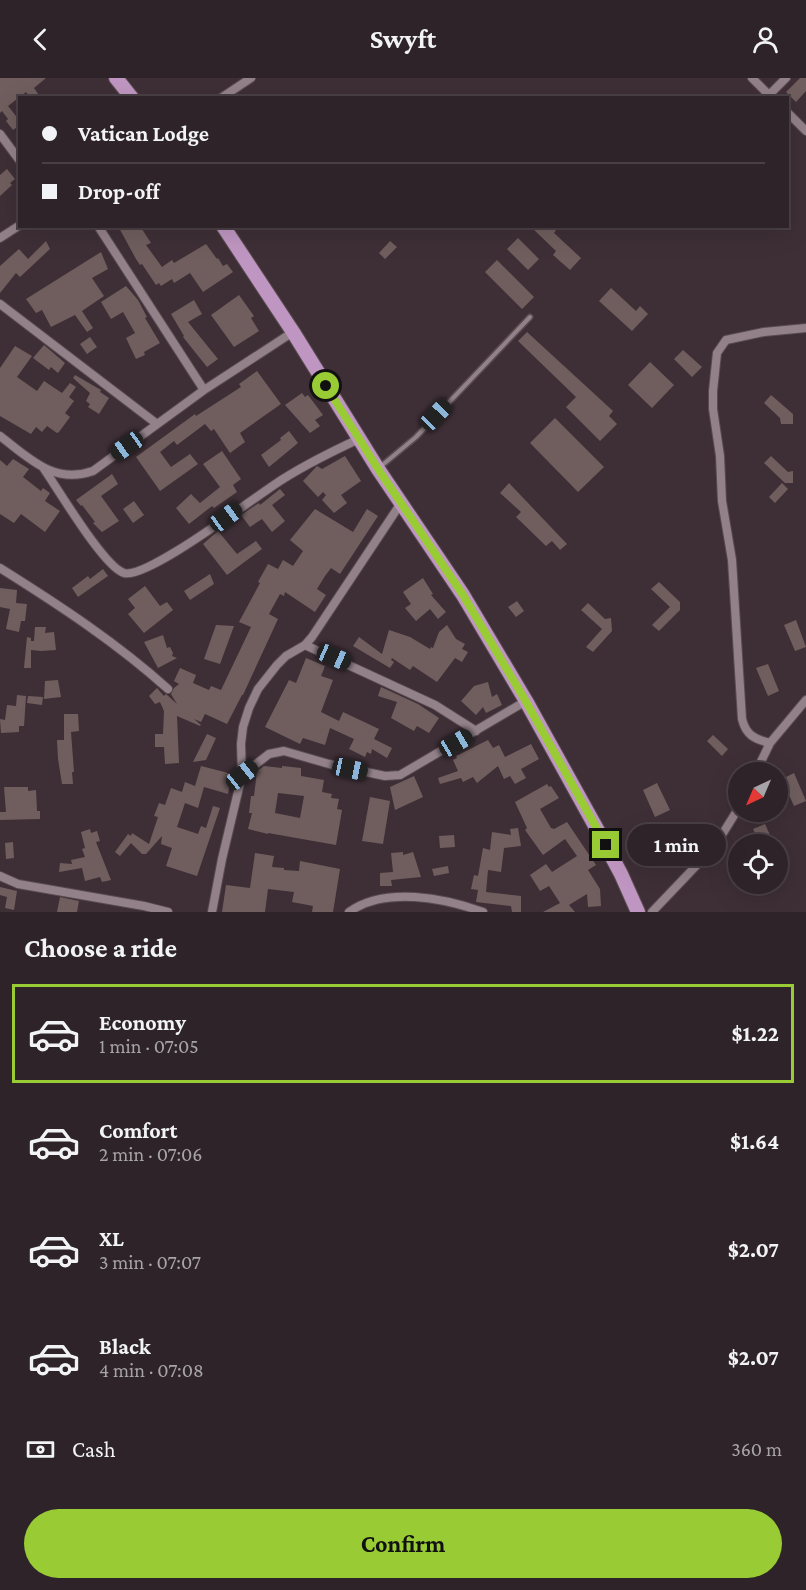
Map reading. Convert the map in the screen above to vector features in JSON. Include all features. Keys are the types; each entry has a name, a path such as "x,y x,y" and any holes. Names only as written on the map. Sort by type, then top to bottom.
{"highway":[{"path":"116,78 130,96"},
{"path":"224,228 293,332 378,469 463,595 525,700 621,874 638,912"},
{"path":"621,874 650,912"}],"street":[{"path":"224,96 251,78"},
{"path":"752,78 771,96 786,78"},
{"path":"789,113 806,131"},
{"path":"0,134 18,158"},
{"path":"0,238 18,226"},
{"path":"99,228 204,390"},
{"path":"0,304 157,424"},
{"path":"770,743 750,736 744,727 742,718 732,560 722,501 713,391 717,353 726,340 764,332 806,328"},
{"path":"0,436 45,469 64,475 80,476 93,471 204,390 293,332"},
{"path":"45,469 102,553 122,573 132,573 155,564 282,479 359,439"},
{"path":"212,912 242,775 241,744 249,708 258,689 277,665 286,656 305,645 402,502"},
{"path":"0,568 110,641 141,664 168,689"},
{"path":"305,645 435,705 476,731"},
{"path":"242,775 269,754 284,751 329,764 385,776 400,775 525,700"},
{"path":"761,762 770,743 806,700"},
{"path":"650,912 715,846 730,822"},
{"path":"0,876 18,884 168,912"},
{"path":"350,912 362,904 382,897 394,896 446,902 483,912"}],"lane":[{"path":"378,469 416,436 530,317"}],"building":[{"path":"0,78 46,78 34,88 40,96 29,96 26,92 8,106 18,118 18,126 13,130 2,111 0,113"},
{"path":"800,78 806,78 806,91 796,102 786,92"},
{"path":"7,169 15,179 0,196 0,175"},
{"path":"119,228 141,228 151,243 146,245 162,267 172,260 174,263 206,244 223,266 227,264 233,272 203,292 190,273 174,283 172,279 161,286 159,283 156,285 136,259"},
{"path":"532,228 554,228 556,230 554,233 581,258 570,270 553,255 556,251"},
{"path":"518,238 539,259 528,270 507,249"},
{"path":"46,241 50,249 20,277 16,273 0,293 0,266 19,249 28,259"},
{"path":"390,241 397,247 385,259 379,253"},
{"path":"101,252 108,269 92,278 104,296 82,311 93,328 87,332 75,315 51,327 42,310 36,313 26,299"},
{"path":"497,260 534,297 522,309 485,272"},
{"path":"126,286 138,300 147,317 145,318 160,343 136,359 126,338 135,333 123,312 111,319 101,302"},
{"path":"611,288 636,311 640,306 648,314 632,331 599,301"},
{"path":"239,295 254,316 251,318 259,331 234,347 211,315"},
{"path":"194,300 202,314 188,322 218,359 207,367 183,337 171,314"},
{"path":"527,332 613,411 609,416 617,424 600,441 566,407 576,397 518,341"},
{"path":"90,337 97,347 87,354 80,344"},
{"path":"44,345 65,363 58,373 51,367 49,370 33,358"},
{"path":"15,346 32,356 17,377 37,391 44,381 62,393 70,383 76,387 69,397 74,401 65,413 70,417 57,433 47,426 42,432 36,427 31,434 0,416 0,368"},
{"path":"683,350 702,367 692,377 674,359"},
{"path":"650,362 674,385 652,408 628,385"},
{"path":"257,371 281,404 240,433 245,442 230,453 214,429 211,431 205,424 177,445 174,441 160,452 171,467 190,454 198,464 160,491 136,457 195,414 196,416 241,387 239,384"},
{"path":"75,375 101,390 100,392 109,398 99,414 88,407 90,404 86,401 90,393 73,378"},
{"path":"302,393 305,397 308,395 323,415 315,420 320,426 310,433 285,405"},
{"path":"771,395 793,414 793,424 781,424 780,418 764,403"},
{"path":"555,418 604,467 578,492 530,443"},
{"path":"289,431 298,443 269,467 261,455"},
{"path":"222,451 241,479 233,485 237,492 214,508 212,506 189,524 176,508 191,494 200,503 220,487 203,464"},
{"path":"345,456 361,481 341,495 347,503 334,513 322,500 326,495 323,492 318,497 303,481 317,466 322,469"},
{"path":"771,456 788,472 793,471 793,483 785,483 764,463"},
{"path":"13,459 29,469 23,477 41,491 43,488 50,493 45,501 60,511 45,532 21,514 14,523 0,514 0,460 7,466"},
{"path":"112,474 118,484 101,496 119,521 102,532 76,500"},
{"path":"509,483 567,544 560,550 552,541 546,546 516,517 521,512 500,493"},
{"path":"782,483 788,489 775,503 769,497"},
{"path":"280,489 285,495 272,505 285,521 272,532 262,519 250,527 241,515 259,503 260,505"},
{"path":"134,501 144,515 133,523 123,509"},
{"path":"315,509 353,532 367,509 378,516 340,574 331,568 325,576 317,589 326,595 315,612 285,592 284,596 280,594 269,614 278,619 227,724 205,714 201,722 194,719 200,726 177,716 179,763 165,764 164,747 155,747 155,734 163,734 164,711 160,702 155,704 149,696 157,688 164,696 166,694 177,704 171,694 179,684 174,681 180,668 196,675 193,683 209,690 211,686 221,690 251,627 239,622 260,583 258,582 268,564 278,569 283,560 293,566 303,551 290,540"},
{"path":"218,531 237,554 256,541 262,549 227,575 203,544"},
{"path":"103,569 108,576 78,597 72,588 88,576 90,579"},
{"path":"210,574 214,584 190,600 184,591"},
{"path":"423,578 433,594 431,595 446,612 438,619 430,609 416,621 405,608 411,604 403,592"},
{"path":"659,582 680,602 680,610 659,631 652,625 670,607 651,589"},
{"path":"145,586 160,606 167,602 173,610 144,633 128,614 135,608 128,599"},
{"path":"0,588 17,590 16,603 27,604 25,621 21,621 19,632 6,629 10,609 0,607"},
{"path":"517,601 524,611 516,617 508,607"},
{"path":"588,603 605,619 611,618 612,631 593,652 586,647 602,629 581,610"},
{"path":"796,620 806,647 795,651 784,625"},
{"path":"216,625 234,626 220,664 204,659"},
{"path":"447,625 456,639 465,644 462,649 468,652 462,662 455,658 437,682 413,666 410,670 392,658 394,662 390,668 353,646 359,637 382,654 389,630 410,637 430,649 433,648 439,632"},
{"path":"35,627 46,627 45,633 54,632 56,650 31,650 31,668 24,668 27,637 34,641"},
{"path":"163,635 167,648 170,647 172,656 177,658 158,668 144,642"},
{"path":"306,658 325,666 321,676 333,680 321,712 339,721 343,712 379,729 374,739 392,748 387,758 372,749 371,754 367,752 365,757 349,749 354,739 330,728 325,745 303,738 300,744 265,727 289,680 296,683"},
{"path":"768,664 779,691 768,696 756,668"},
{"path":"58,680 61,697 44,699 45,681"},
{"path":"488,682 492,697 497,694 502,705 486,713 483,707 476,715 461,701 474,686"},
{"path":"381,687 418,704 439,718 429,733 417,726 414,731 391,718 397,702 378,696"},
{"path":"17,695 26,696 24,726 19,726 19,732 1,733 0,719 5,720 7,705 16,706"},
{"path":"28,696 43,697 42,705 27,703"},
{"path":"64,714 78,714 79,731 71,732 73,784 62,784 58,759 57,740 64,740"},
{"path":"207,734 216,738 206,760 193,762"},
{"path":"713,735 728,749 722,756 707,741"},
{"path":"488,740 493,748 499,745 505,757 531,744 539,759 521,769 526,778 515,784 510,776 504,779 498,766 477,783 473,777 463,782 461,778 440,784 438,778 458,771 453,760 457,758 456,756"},
{"path":"201,766 232,774 228,794 204,787 198,808 185,803 177,827 198,834 201,826 206,828 213,806 220,808 197,876 166,866 172,848 161,844 162,836 146,854 142,854 131,843 120,856 115,852 128,834 131,836 132,833 149,844 158,817 154,816 159,803 165,805 171,788 182,792 185,782 195,786"},
{"path":"264,766 301,768 301,776 324,780 322,792 332,794 331,798 339,799 337,809 342,810 336,845 248,829 252,813 249,813 251,796 254,796 257,771","holes":["278,793 304,796 300,818 275,813"]},
{"path":"794,773 806,801 794,806 788,792 788,776"},
{"path":"414,776 423,797 395,810 390,787"},
{"path":"657,783 670,810 655,817 643,790"},
{"path":"547,784 559,798 540,809 551,828 554,829 567,822 596,865 588,870 600,889 601,906 588,907 587,894 569,905 575,912 543,912 560,903 549,886 540,891 530,875 546,864 552,872 577,856 565,839 543,855 525,830 527,828 515,802"},
{"path":"4,787 28,787 28,791 36,790 37,811 40,811 40,819 0,820 0,812 6,812"},
{"path":"370,797 390,801 383,844 362,841"},
{"path":"765,824 770,834 755,834 753,829"},
{"path":"518,828 521,846 504,848 501,872 488,870 486,892 521,896 521,912 512,912 511,906 476,902 478,890 471,889 474,875 478,876 483,848 490,850 492,832 511,835 510,829"},
{"path":"90,829 91,833 97,831 100,841 96,842 111,880 102,882 100,877 85,881 82,868 59,872 60,863 72,864 71,860 85,857 81,832"},
{"path":"454,835 455,847 440,848 439,836"},
{"path":"13,842 14,858 6,859 5,843"},
{"path":"403,852 403,855 413,852 421,877 391,880 392,886 380,886 380,873 393,872 391,853"},
{"path":"255,853 274,856 272,867 284,868 284,870 299,871 300,861 340,869 333,912 312,912 313,906 292,902 294,892 268,889 265,912 222,912 226,885 250,888"},
{"path":"448,866 449,873 434,876 432,869"},
{"path":"0,887 17,891 14,910 5,908 7,897 0,895"},
{"path":"60,897 79,901 77,912 57,912"}],"route":[{"path":"326,386 378,469 463,595 606,845"}]}
